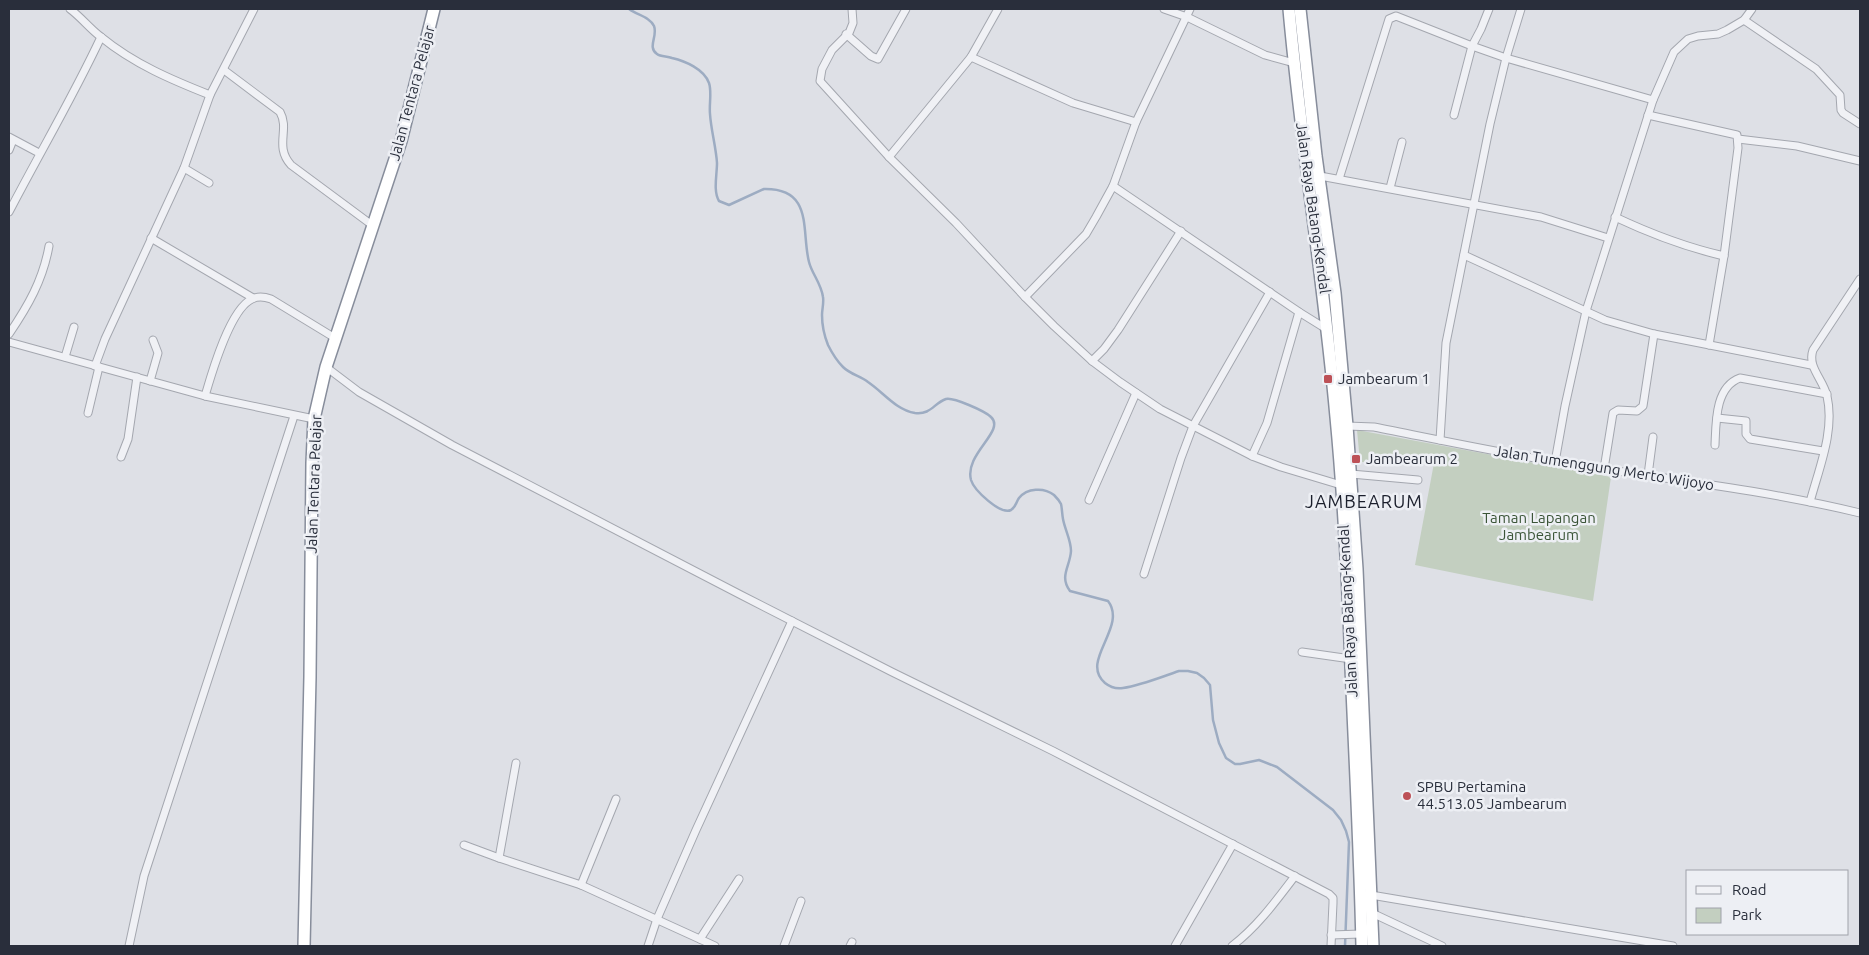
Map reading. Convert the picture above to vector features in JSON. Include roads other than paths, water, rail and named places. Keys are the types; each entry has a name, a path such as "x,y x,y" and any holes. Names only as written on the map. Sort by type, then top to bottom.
{"highway":[{"name":"Jalan Tentara Pelajar","path":"304,946 314,419 326,367 401,141 434,9"},
{"name":"Jalan Raya Batang-Kendal","path":"1289,9 1294,63 1335,294 1347,426 1358,578 1373,946"},
{"name":"Jalan Raya Batang-Kendal","path":"1300,9 1320,176 1318,206 1341,485 1351,659 1358,939"}],"street":[{"path":"70,9 101,37 136,62 176,82 210,95"},
{"path":"88,413 97,366 105,340 184,168 210,95 254,9"},
{"path":"852,9 853,23 849,33 846,34 829,56 822,69 820,81 889,157 956,223 1054,326 1092,361 1160,409 1252,456 1341,485"},
{"path":"846,34 871,56 878,59 906,9"},
{"path":"889,157 971,57 998,9"},
{"path":"1164,9 1187,17 1265,55 1294,63"},
{"path":"1025,297 1086,234 1113,186 1136,122 1190,9"},
{"path":"1454,115 1472,46 1490,9"},
{"path":"1440,440 1446,343 1490,124 1506,58 1521,9"},
{"path":"1556,462 1565,406 1586,311 1653,100 1674,52 1688,39 1718,34 1744,20 1752,9"},
{"path":"1338,179 1390,19 1396,16 1506,58 1653,100"},
{"path":"1744,20 1816,69 1840,95 1843,113 1860,123"},
{"path":"9,212 39,153 79,84 101,37"},
{"path":"971,57 1073,103 1136,122"},
{"path":"224,70 280,112 283,118 282,152 285,159 372,226"},
{"path":"1648,115 1734,134 1738,139 1797,146 1860,162"},
{"path":"9,150 11,139 39,153"},
{"path":"1709,345 1724,256 1738,139"},
{"path":"1390,188 1402,142"},
{"path":"184,168 208,182"},
{"path":"1320,176 1541,217 1608,238"},
{"path":"1113,186 1328,330"},
{"path":"1615,217 1692,249 1724,256"},
{"path":"1092,361 1118,330 1181,231"},
{"path":"152,238 254,298"},
{"path":"9,334 37,286 46,262 48,246"},
{"path":"1464,255 1605,320 1654,334 1811,365"},
{"path":"1810,502 1824,451 1830,415 1822,381 1811,365 1810,356 1812,350 1860,279"},
{"path":"1144,574 1193,426 1270,292"},
{"path":"205,396 212,370 237,312 245,303 254,298 271,299 336,338"},
{"path":"1252,456 1267,423 1299,312"},
{"path":"64,357 74,327"},
{"path":"1604,469 1613,413 1618,410 1637,411 1643,406 1654,334"},
{"path":"150,381 158,353 153,340"},
{"path":"9,342 205,396 314,419"},
{"path":"326,367 359,392 452,445 792,621 1053,751 1329,894 1332,898 1333,935 1331,946"},
{"path":"121,457 128,439 137,377"},
{"path":"1715,445 1717,418 1722,394 1731,383 1740,378 1826,394"},
{"path":"1089,500 1136,393"},
{"path":"128,946 144,876 294,416"},
{"path":"1717,418 1746,421 1746,434 1750,439 1824,451"},
{"name":"Jalan Tumenggung Merto Wijoyo","path":"1347,426 1374,427 1556,462 1810,502 1860,513"},
{"path":"1648,475 1653,437"},
{"path":"1350,474 1418,480"},
{"path":"648,946 657,919 696,830 792,621"},
{"path":"1302,652 1351,659"},
{"path":"499,858 516,763"},
{"path":"581,885 616,799"},
{"path":"1178,945 1233,844"},
{"path":"464,845 581,885 715,946"},
{"path":"1232,946 1274,904 1295,876"},
{"path":"700,939 739,878"},
{"path":"1371,895 1673,946"},
{"path":"784,946 801,901"},
{"path":"1372,912 1442,946"},
{"path":"1333,935 1358,939"}],"waterway":[{"path":"629,9 646,18 654,26 653,48 657,54 694,66 707,78 710,90 710,110 716,151 716,188 719,201 729,205 764,189 780,191 791,196 798,203 802,214 809,262 823,297 822,319 824,334 834,356 846,369 868,382 896,405 908,411 915,413 929,411 942,401 950,399 969,405 991,417 994,423 993,429 978,452 970,470 971,480 977,490 994,505 1006,511 1011,510 1022,495 1036,490 1050,492 1059,501 1071,547 1065,576 1067,586 1070,591 1108,601 1113,611 1109,633 1097,665 1098,674 1105,683 1109,686 1123,688 1179,671 1197,673 1210,685 1213,720 1219,743 1226,758 1235,764 1259,760 1277,767 1333,810 1341,820 1349,842 1345,946"}],"place":[{"name":"Jambearum 1","path":"1328,379"},
{"name":"Jambearum 2","path":"1356,459"},
{"name":"SPBU Pertamina 44.513.05 Jambearum","path":"1407,796"}],"district":[{"name":"JAMBEARUM","path":"1364,502"}],"park label":[{"name":"Taman Lapangan Jambearum","path":"1539,526"}]}
